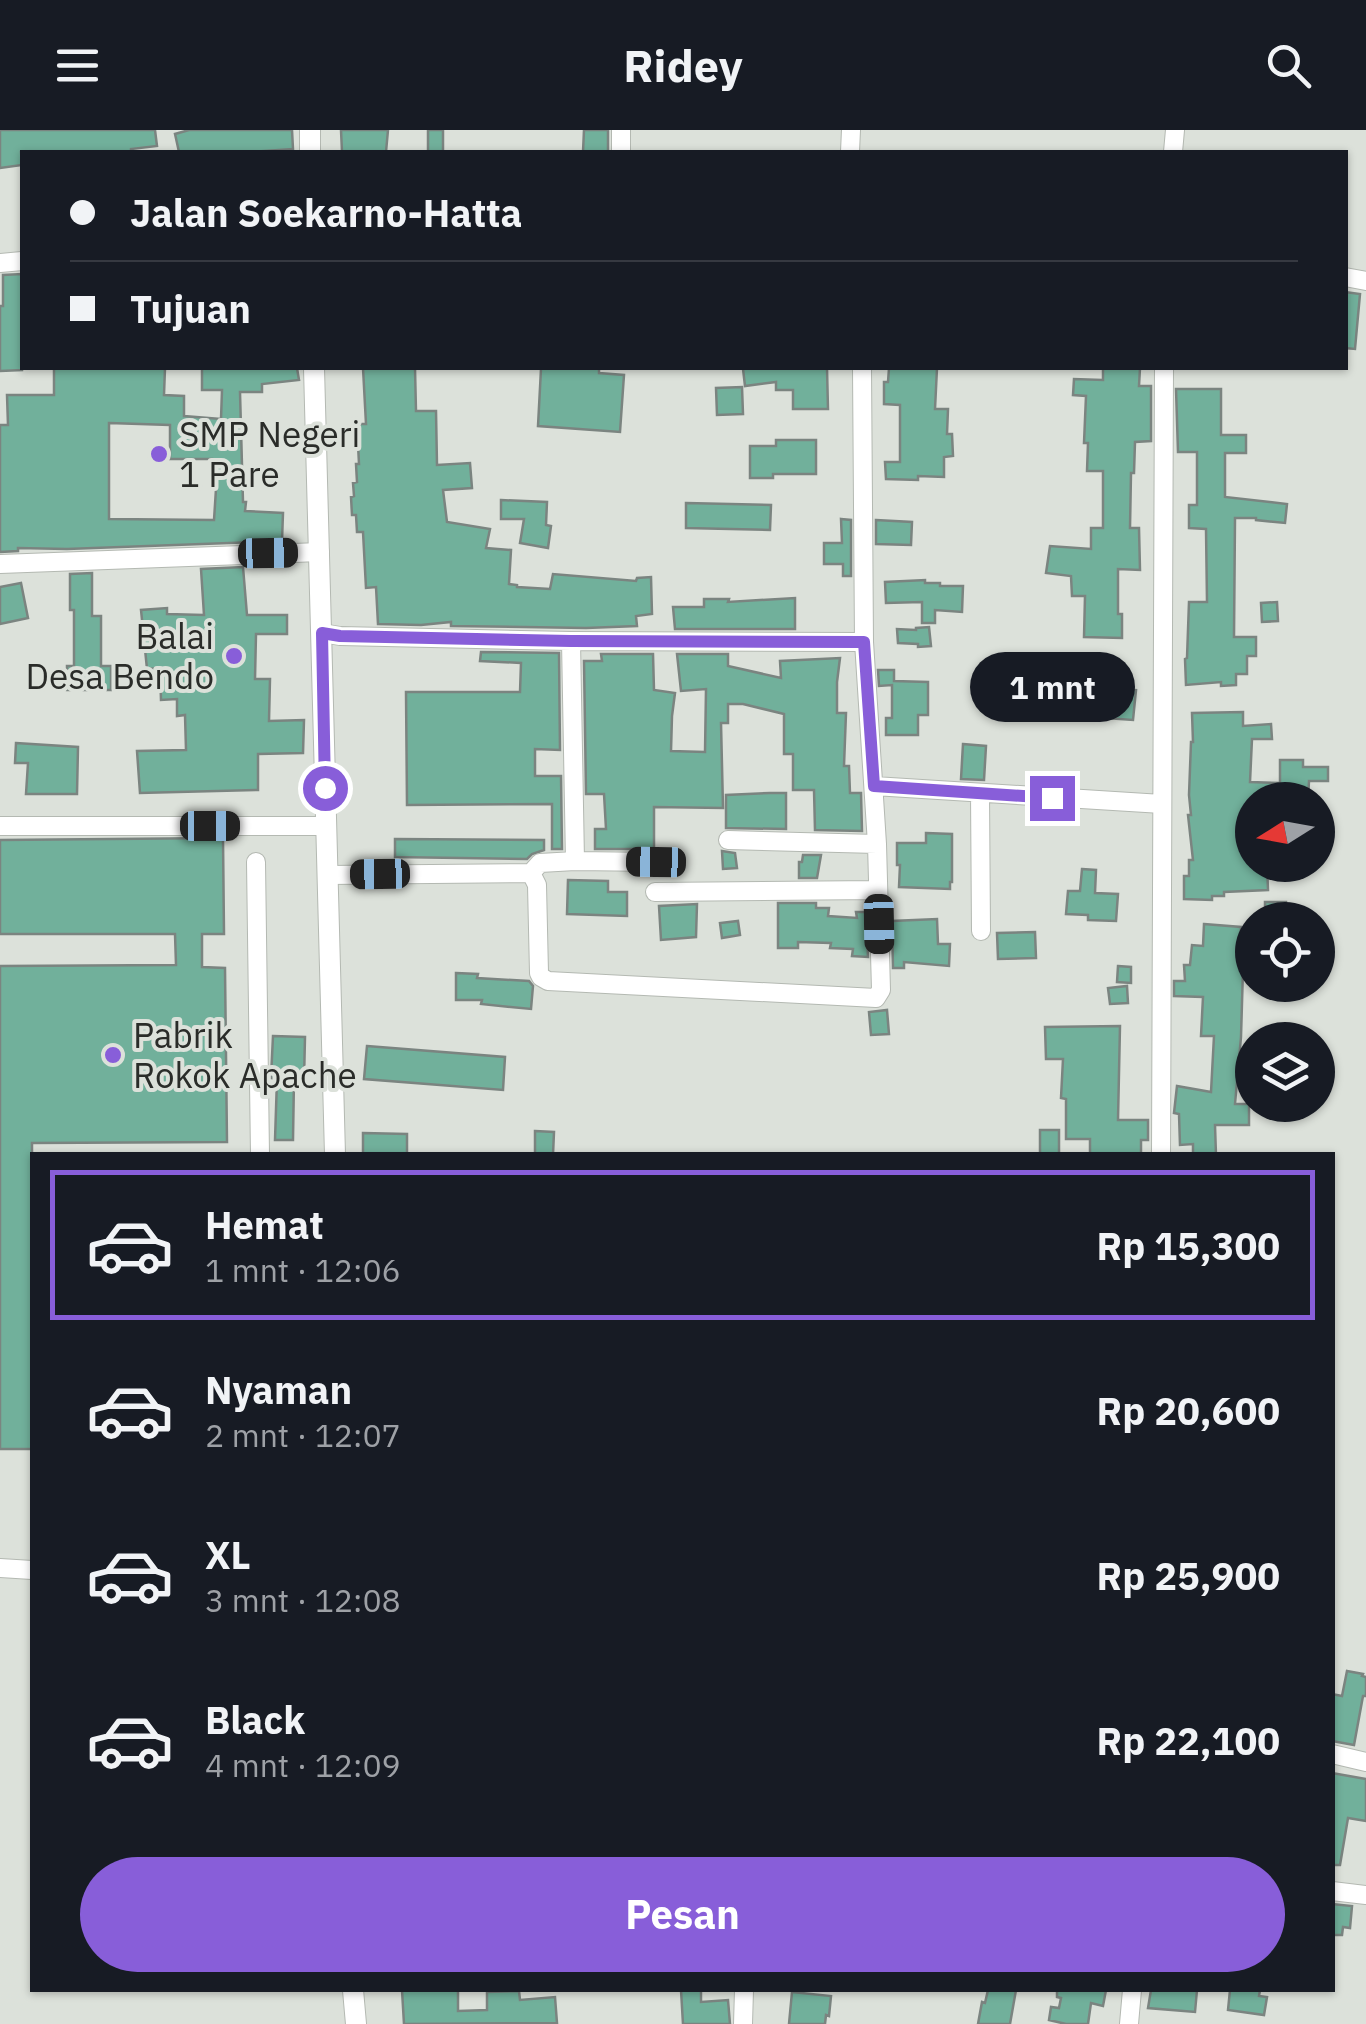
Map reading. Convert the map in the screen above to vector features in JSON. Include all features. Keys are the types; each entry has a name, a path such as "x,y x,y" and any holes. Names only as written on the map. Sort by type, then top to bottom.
{"main road":[{"path":"314,370 335,1152"},
{"path":"353,1992 356,2024"}],"street":[{"path":"531,873 537,886 539,973 544,980 876,998 881,990 877,844 864,642 862,370"},
{"path":"1161,1152 1164,370"},
{"path":"0,564 320,552"},
{"path":"322,633 571,641 864,642"},
{"path":"571,641 576,860"},
{"path":"874,786 1162,804"},
{"path":"980,793 981,931"},
{"path":"0,826 326,826"},
{"path":"728,840 877,844"},
{"path":"256,862 260,1152"},
{"path":"531,873 540,862 656,862"},
{"path":"327,875 531,873"},
{"path":"656,892 878,890"},
{"path":"0,1568 30,1570"},
{"path":"1335,1755 1366,1762"},
{"path":"1335,1891 1366,1895"},
{"path":"744,1992 744,2024"},
{"path":"1129,2024 1132,1992"}],"building":[{"path":"0,130 155,130 157,146 131,150 20,150 20,165 0,168"},
{"path":"189,130 292,130 293,149 179,150 175,134"},
{"path":"341,130 388,130 386,150 342,150"},
{"path":"428,130 443,130 443,150 428,150"},
{"path":"584,130 608,130 608,150 583,150"},
{"path":"20,274 22,370 0,371 3,275"},
{"path":"1348,292 1360,294 1355,349 1348,348"},
{"path":"54,370 165,370 164,395 184,396 184,416 221,419 222,390 202,390 202,370 297,370 299,380 262,384 262,392 240,392 245,511 283,513 282,541 18,548 0,552 0,425 8,425 7,395 54,395","holes":["109,423 170,425 170,459 212,459 212,489 216,489 214,520 109,519"]},
{"path":"363,370 415,370 416,411 436,411 437,465 470,463 472,488 443,490 447,522 490,529 486,548 511,550 509,584 517,587 550,589 553,574 636,581 651,577 652,614 636,616 637,626 586,628 451,626 451,622 378,624 376,587 366,588 363,532 357,532 356,515 352,515 351,497 359,464 357,424 366,424"},
{"path":"541,370 599,370 624,375 620,432 538,426"},
{"path":"743,370 827,370 828,409 793,409 793,390 776,390 776,382 745,386"},
{"path":"889,370 937,370 935,409 948,409 947,434 952,434 953,456 944,457 944,477 886,479 885,462 900,462 900,405 884,404 884,382 888,382"},
{"path":"1103,370 1140,370 1139,386 1151,386 1151,441 1135,442 1131,473 1130,528 1139,528 1140,570 1118,569 1122,638 1084,637 1085,596 1072,596 1071,576 1046,573 1050,546 1091,549 1091,528 1103,528 1103,471 1087,471 1086,396 1073,395 1074,379 1103,380"},
{"path":"742,387 743,414 717,415 716,388"},
{"path":"1176,389 1221,389 1221,435 1246,435 1246,453 1225,453 1225,497 1287,504 1285,523 1235,518 1234,637 1256,637 1256,656 1247,656 1247,674 1236,674 1236,685 1186,685 1189,602 1207,602 1206,529 1189,528 1189,505 1197,505 1197,452 1178,452"},
{"path":"776,440 816,440 816,474 750,478 750,446 776,446"},
{"path":"501,500 547,502 546,525 551,526 548,548 520,543 524,519 501,519"},
{"path":"686,503 771,505 770,530 686,528"},
{"path":"841,519 851,520 851,576 843,576 843,564 824,564 824,543 842,543"},
{"path":"876,520 912,522 911,545 876,544"},
{"path":"243,567 247,615 287,615 287,634 256,634 255,679 270,679 269,721 304,720 303,753 258,754 258,790 140,793 137,751 186,750 185,715 177,716 177,699 161,700 160,668 147,669 141,610 167,608 167,614 204,615 201,569"},
{"path":"92,573 92,616 101,616 101,666 111,666 111,690 67,690 67,666 74,666 70,574"},
{"path":"925,580 940,586 963,586 962,612 935,610 935,623 922,623 922,602 886,603 885,582"},
{"path":"21,583 28,618 0,624 0,587"},
{"path":"795,598 795,629 675,629 673,607 704,607 704,599 729,599 728,602"},
{"path":"1277,602 1278,621 1262,622 1261,603"},
{"path":"929,627 931,646 898,643 897,629"},
{"path":"481,652 559,653 560,750 535,749 535,776 561,776 562,849 552,849 552,804 407,805 406,692 520,692 521,663 480,661"},
{"path":"601,654 653,654 654,690 675,693 671,751 705,752 706,689 681,691 677,654 728,654 728,666 781,678 780,661 840,658 837,713 846,713 844,766 849,766 850,793 861,793 862,831 815,830 814,790 793,790 793,754 784,754 784,714 728,704 728,723 721,723 723,808 654,807 654,849 595,849 595,829 606,829 604,794 586,794 584,661 602,661"},
{"path":"878,670 894,670 894,681 928,682 928,715 918,715 918,735 886,735 886,718 892,718 892,685 879,686"},
{"path":"1075,678 1096,681 1095,686 1136,690 1133,720 1069,717"},
{"path":"1243,712 1243,726 1271,724 1272,739 1252,739 1250,782 1235,782 1235,882 1268,882 1268,890 1224,892 1224,896 1212,896 1212,900 1184,899 1184,876 1189,876 1189,860 1193,860 1188,815 1192,713"},
{"path":"16,743 78,747 77,794 26,794 28,763 15,763"},
{"path":"963,744 986,746 984,780 961,779"},
{"path":"1280,760 1303,760 1303,767 1328,767 1328,781 1280,782"},
{"path":"786,793 786,829 726,828 726,795"},
{"path":"926,833 952,834 950,889 899,887 897,843 926,843"},
{"path":"223,838 224,934 202,934 202,967 225,968 227,1142 32,1143 30,1449 0,1449 0,966 176,965 175,934 0,934 0,840"},
{"path":"395,839 544,840 544,850 527,859 395,857"},
{"path":"722,851 735,853 737,868 723,869"},
{"path":"803,855 821,855 817,878 799,878"},
{"path":"1082,869 1096,870 1095,893 1118,894 1116,921 1066,914 1068,891 1080,891"},
{"path":"568,880 608,881 608,892 627,892 627,916 567,914"},
{"path":"778,903 816,903 816,908 829,908 828,916 857,918 856,912 866,912 868,957 852,956 853,949 830,948 831,943 798,942 798,948 778,948"},
{"path":"697,904 696,937 661,940 659,906"},
{"path":"937,919 938,944 950,944 949,966 904,962 904,968 893,968 892,921"},
{"path":"738,921 740,935 722,938 720,923"},
{"path":"1204,924 1235,927 1235,1002 1242,1002 1241,1022 1235,1022 1235,1122 1249,1125 1215,1125 1216,1152 1193,1152 1193,1144 1180,1145 1179,1114 1174,1113 1177,1086 1211,1092 1214,1036 1201,1036 1203,997 1174,996 1174,981 1185,981 1184,965 1190,965 1192,945 1203,946"},
{"path":"1035,932 1036,958 998,959 997,933"},
{"path":"1118,966 1131,967 1131,983 1117,982"},
{"path":"456,973 529,981 533,986 531,1009 481,1004 482,1000 456,1000"},
{"path":"1127,986 1128,1003 1110,1004 1108,988"},
{"path":"887,1010 889,1034 871,1035 869,1012"},
{"path":"1120,1026 1118,1120 1148,1120 1148,1140 1141,1140 1141,1152 1090,1152 1090,1139 1066,1139 1066,1099 1061,1098 1063,1059 1046,1059 1045,1027"},
{"path":"273,1036 305,1037 304,1080 294,1079 293,1140 275,1140 277,1079 271,1078"},
{"path":"367,1046 505,1057 503,1090 364,1079"},
{"path":"1040,1130 1059,1130 1059,1152 1040,1152"},
{"path":"535,1131 554,1132 553,1152 535,1152"},
{"path":"363,1133 407,1134 407,1152 363,1152"},
{"path":"1347,1671 1366,1677 1366,1696 1354,1745 1335,1742 1335,1695 1342,1696"},
{"path":"1335,1774 1366,1779 1366,1821 1348,1818 1340,1865 1335,1865"},
{"path":"1335,1904 1352,1906 1350,1928 1343,1927 1342,1935 1335,1935"},
{"path":"402,1992 458,1992 458,2011 487,2010 487,1992 519,1992 520,2000 555,1997 557,2023 404,2024"},
{"path":"681,1992 701,1992 701,2002 728,2000 730,2024 683,2024"},
{"path":"792,1992 831,1996 825,2024 789,2024"},
{"path":"988,1992 1016,1992 1010,2024 978,2024 982,2002 985,2003"},
{"path":"1057,1992 1106,1992 1103,2006 1091,2003 1088,2024 1049,2020 1051,2007 1059,2008 1061,1998"},
{"path":"1151,1992 1197,1992 1195,2012 1148,2008"},
{"path":"1230,1992 1260,1992 1259,1996 1267,1997 1264,2015 1228,2010"}],"place":[{"name":"SMP Negeri 1 Pare","path":"159,454"},
{"name":"Balai Desa Bendo","path":"234,656"},
{"name":"Pabrik Rokok Apache","path":"113,1055"}],"route":[{"path":"325,788 322,633 571,641 864,642 874,786 1052,798"}]}
